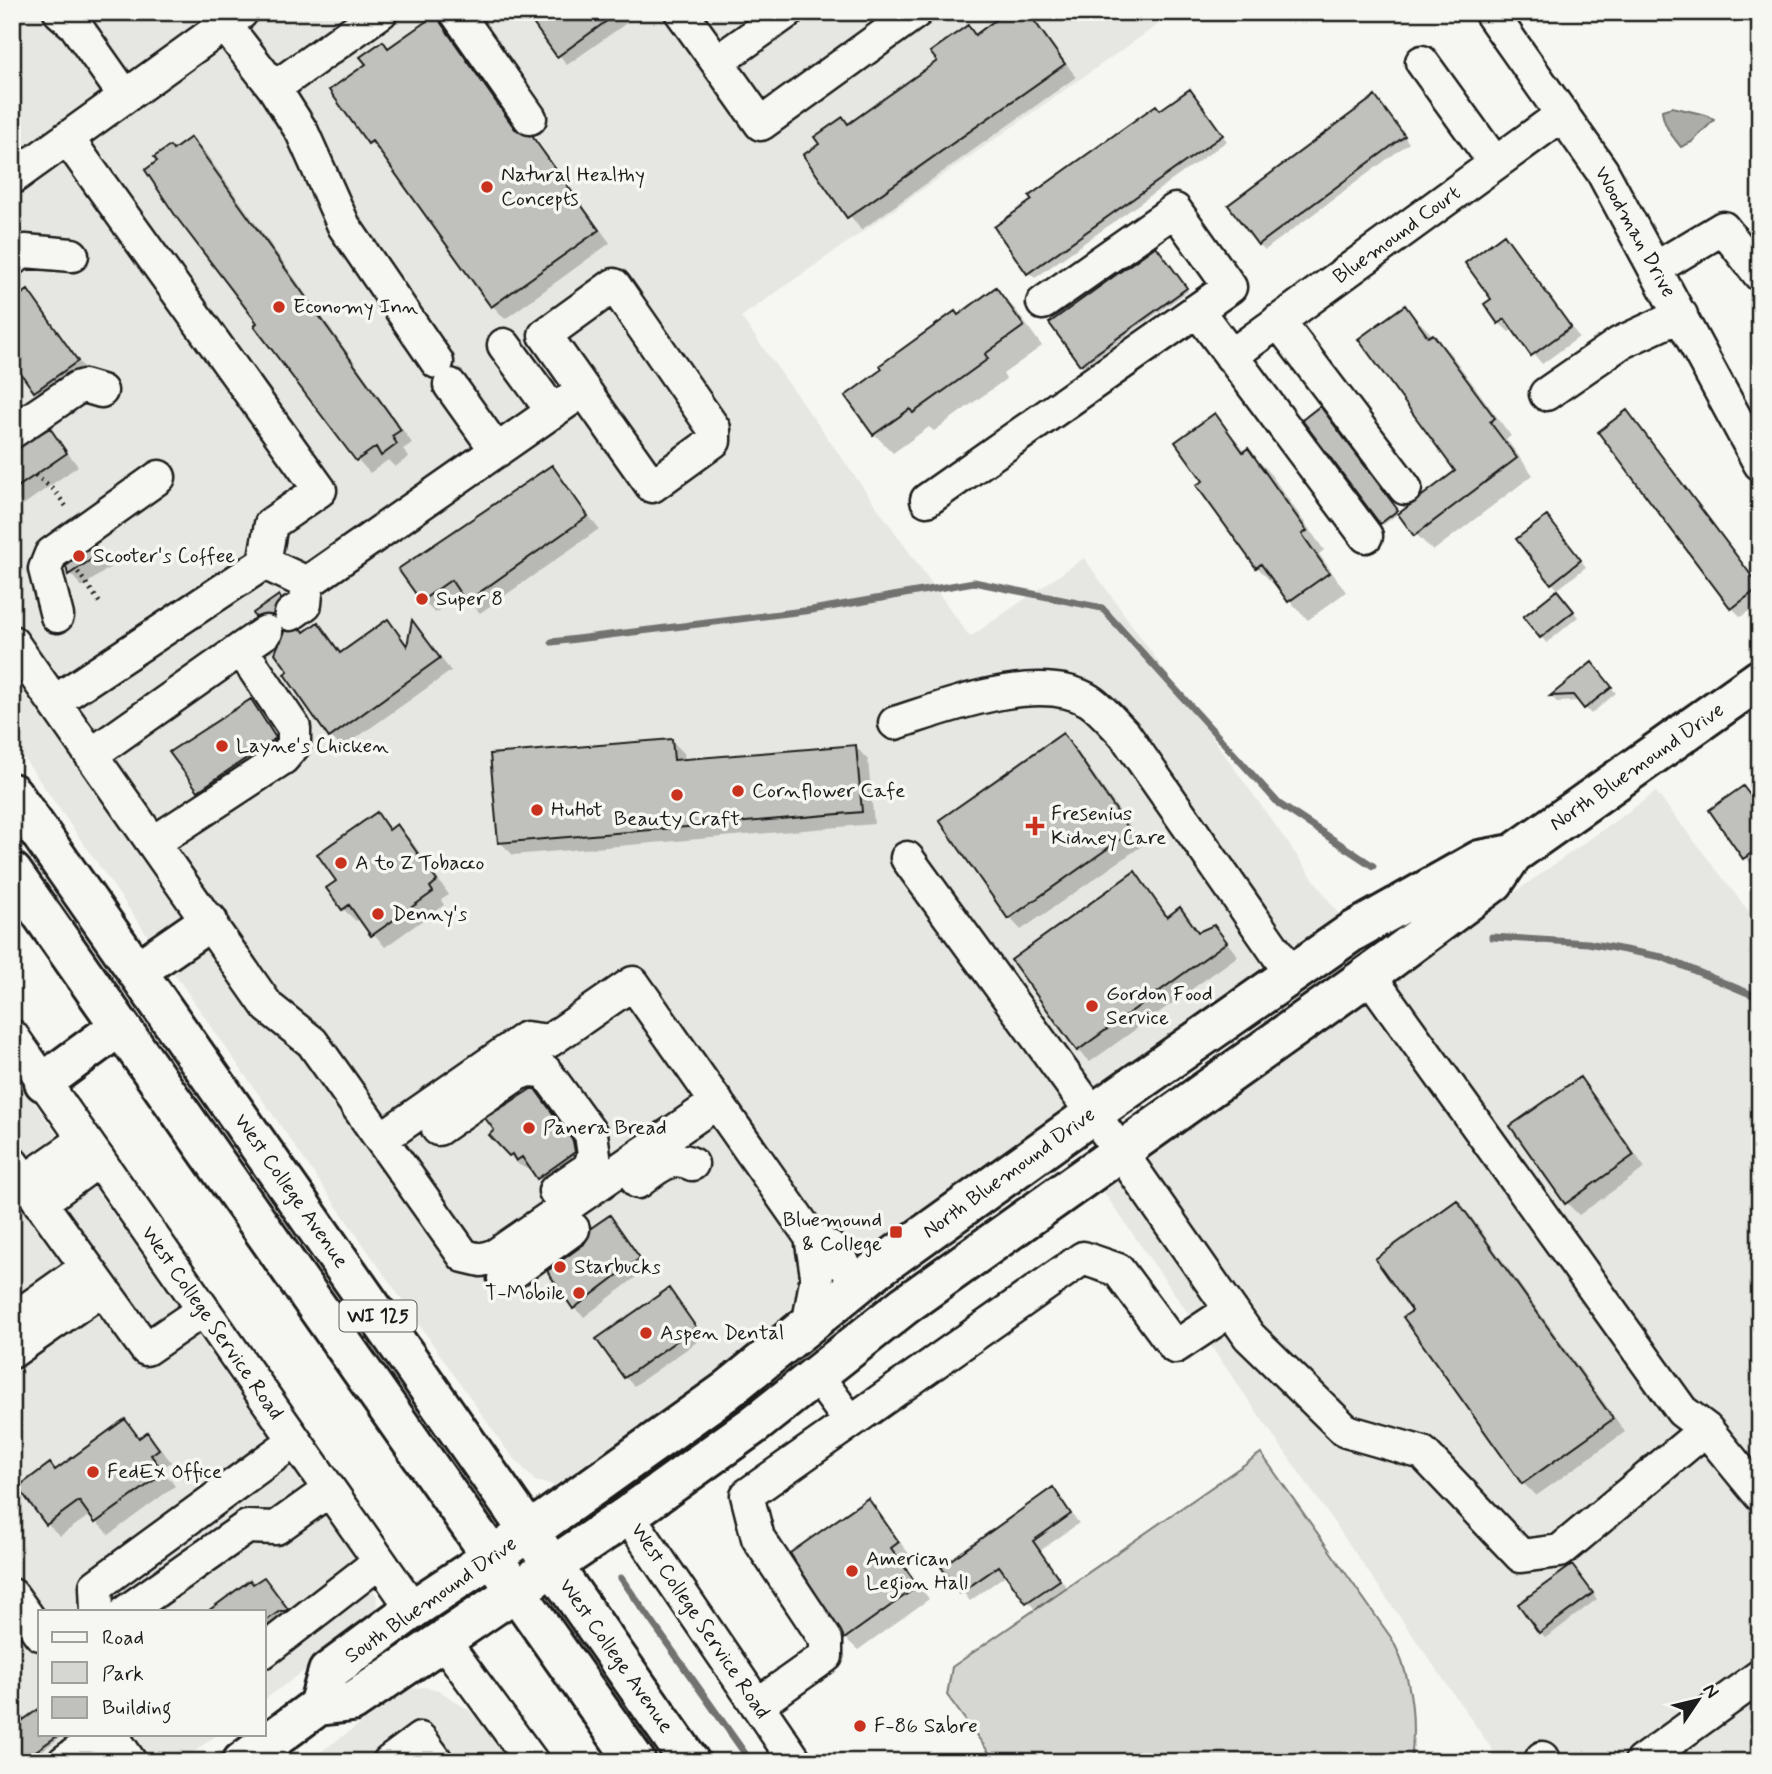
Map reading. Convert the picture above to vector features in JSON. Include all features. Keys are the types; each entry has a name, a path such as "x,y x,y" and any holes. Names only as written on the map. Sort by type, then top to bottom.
{"main road":[{"name":"North Bluemound Drive","path":"552,1566 628,1515 773,1409 905,1305 1369,975 1494,882 1513,854 1760,679"},
{"name":"West College Avenue","path":"12,793 690,1762"},
{"name":"North Bluemound Drive","path":"529,1532 725,1392 859,1283 1091,1115 1352,932 1480,860 1513,854"},
{"name":"WI 125","path":"12,872 636,1762"},
{"path":"137,971 208,922"},
{"path":"44,1082 120,1026"},
{"path":"773,1409 790,1371 861,1315 863,1299 859,1283"},
{"name":"South Bluemound Drive","path":"263,1756 318,1706 328,1672 413,1609 529,1532"},
{"name":"South Bluemound Drive","path":"318,1706 352,1702 552,1566"}],"street":[{"path":"60,12 75,25 125,96"},
{"path":"274,88 381,12"},
{"path":"456,12 530,118"},
{"path":"681,12 761,124 916,12"},
{"path":"717,62 787,12"},
{"name":"Woodman Drive","path":"1490,12 1602,171 1760,464"},
{"path":"12,178 233,19 302,132 344,226 498,451"},
{"path":"1422,62 1495,163"},
{"name":"Bluemound Court","path":"1231,356 1563,114"},
{"path":"54,702 264,563 271,524 320,490 67,138"},
{"path":"927,500 1230,288 1175,210 1043,303"},
{"path":"1656,268 1723,228 1760,275"},
{"path":"12,259 25,251 72,255"},
{"path":"614,285 714,429 715,441 652,486 582,391 545,335 614,285"},
{"path":"1198,310 1366,536"},
{"path":"1546,394 1620,343 1681,315"},
{"path":"1278,321 1405,488"},
{"path":"504,345 553,412"},
{"path":"12,432 77,388 85,386 101,391"},
{"path":"291,614 305,604 307,583 582,391"},
{"path":"57,616 45,569 51,554 159,477"},
{"path":"264,563 307,583"},
{"path":"91,755 254,641 294,728 294,745 283,758 152,843"},
{"path":"12,642 268,1007 312,1042 464,1256 481,1260 489,1258 518,1241 717,1102"},
{"path":"895,723 971,699 1044,689 1057,690 1091,702 1125,736 1292,975"},
{"path":"908,858 1091,1115 1120,1151 1249,1336 1346,1431 1423,1453 1521,1556 1560,1551 1706,1429"},
{"path":"1369,975 1682,1411 1706,1429 1760,1495"},
{"path":"381,1139 527,1038 549,1041 633,983 811,1237 830,1248 859,1283"},
{"name":"West College Service Road","path":"12,1036 413,1609"},
{"path":"438,1129 517,1074 537,1070 552,1078 591,1134 594,1155 589,1168 531,1209 518,1241"},
{"path":"91,1150 26,1182 146,1349 203,1310"},
{"path":"504,1279 659,1167 682,1159 692,1164"},
{"path":"809,1322 817,1275 811,1237"},
{"path":"757,1705 826,1656 826,1640 758,1538 747,1494 1083,1258 1118,1270 1175,1347 1231,1310"},
{"path":"12,1320 94,1278"},
{"path":"12,1352 94,1278"},
{"path":"816,1376 850,1421"},
{"path":"97,1610 96,1586 294,1441"},
{"path":"128,1610 247,1527 276,1528 329,1490"},
{"name":"West College Service Road","path":"628,1515 796,1762"},
{"path":"266,1649 379,1562"},
{"path":"12,1595 38,1631"},
{"path":"442,1639 531,1762"},
{"path":"1641,1762 1760,1676"},
{"path":"64,1762 100,1736"},
{"path":"112,1736 130,1762"},
{"path":"390,1762 420,1739 437,1762"}],"path":[{"path":"35,475 54,490 74,518"},
{"path":"78,572 100,603"}],"shaded area":[{"path":"12,12 1176,12 741,317 970,637 1084,558 1345,923 796,1313 582,1471 557,1486 535,1481 506,1449 12,741"},
{"path":"1672,107 1706,115 1714,120 1692,142 1681,147 1664,121 1662,110"},
{"path":"1656,792 1760,926 1760,1762 1564,1762 1554,1748 1536,1762 1501,1762 1100,1187"},
{"path":"12,1071 349,1549 377,1597 376,1618 266,1699 266,1610 38,1610 38,1736 215,1736 180,1762 12,1762"},
{"path":"425,1687 438,1690 470,1711 516,1762 306,1762 410,1689"}],"green space":[{"path":"1261,1453 1392,1639 1399,1653 1411,1699 1411,1762 996,1762 947,1695 952,1667"}],"building":[{"path":"525,12 619,12 557,57"},
{"path":"1006,12 1028,12 1065,64 847,218 803,155 819,144 814,137 843,117 848,124 937,61 930,52 968,25 975,35"},
{"name":"Natural Healthy Concepts","path":"438,13 441,23 515,129 532,136 599,230 491,307 372,141 368,144 329,90 366,64 360,57 383,41 388,48"},
{"path":"1190,89 1223,135 1027,274 994,227 1032,200 1029,196 1156,105 1160,110"},
{"path":"1375,96 1405,136 1258,245 1228,205"},
{"name":"Economy Inn","path":"191,137 401,430 392,436 397,444 381,456 376,447 356,461 254,326 257,323 177,218 145,170 157,161 154,157 170,146 173,150"},
{"path":"1504,234 1571,327 1531,356 1505,319 1498,324 1484,304 1491,299 1465,263"},
{"path":"1156,246 1187,288 1080,365 1049,323"},
{"path":"996,287 1024,326 985,354 988,359 913,413 910,409 873,435 845,396 882,369 880,365 955,311 958,315"},
{"path":"28,290 78,361 34,392 12,361 12,301"},
{"path":"1405,305 1428,337 1433,334 1495,418 1490,422 1517,458 1414,536 1398,514 1455,471 1358,339"},
{"path":"1320,406 1398,510 1380,524 1302,420"},
{"path":"1627,410 1760,587 1731,609 1598,432"},
{"path":"1215,413 1243,452 1248,448 1307,531 1302,534 1329,573 1288,602 1261,564 1256,568 1196,485 1203,481 1175,442"},
{"path":"50,428 67,453 12,491 12,450"},
{"path":"552,465 588,516 466,602 451,580 421,601 398,569"},
{"path":"1547,516 1581,560 1551,584 1516,539"},
{"path":"95,545 101,553 68,575 66,566"},
{"path":"1557,590 1574,611 1540,638 1523,617"},
{"path":"279,595 281,599 273,615 255,617 253,613"},
{"path":"388,619 407,646 412,620 440,658 329,738 284,674 288,671 275,653 284,631 302,629 304,632 318,622 340,653"},
{"path":"1592,662 1612,687 1584,709 1573,695 1550,696"},
{"name":"Layne's Chicken","path":"251,699 276,738 198,791 169,752"},
{"name":"Fresenius Kidney Care","path":"1063,733 1131,832 1008,919 939,820"},
{"path":"672,739 674,760 856,745 862,812 498,843 490,754"},
{"path":"1743,786 1753,799 1760,794 1760,847 1743,859 1709,810"},
{"path":"377,812 389,830 397,824 437,881 430,887 433,892 371,936 349,905 342,910 326,888 336,881 317,854"},
{"name":"Gordon Food Service","path":"1135,871 1167,917 1180,907 1198,932 1214,925 1227,942 1077,1051 1011,960"},
{"path":"1580,1077 1634,1155 1565,1204 1510,1126"},
{"name":"Panera Bread","path":"535,1089 573,1141 575,1152 537,1179 522,1157 516,1161 512,1154 509,1156 489,1135 494,1130 485,1118"},
{"path":"1457,1200 1613,1419 1522,1484 1403,1317 1412,1311 1375,1259"},
{"path":"610,1215 640,1258 573,1309 547,1271 584,1244 591,1228"},
{"name":"Aspen Dental","path":"669,1288 696,1327 624,1378 596,1339"},
{"name":"FedEx Office","path":"125,1419 139,1438 147,1432 159,1449 151,1455 164,1473 95,1523 79,1501 46,1525 18,1487 50,1463 55,1470"},
{"path":"1053,1487 1071,1514 1033,1541 1060,1580 1026,1603 999,1566 960,1593 941,1567"},
{"name":"American Legion Hall","path":"868,1498 899,1542 891,1548 918,1586 844,1639 790,1553"},
{"path":"1572,1565 1593,1593 1539,1633 1518,1604"},
{"path":"264,1577 288,1609 266,1621 266,1610 209,1610 250,1580 253,1584"},
{"path":"38,1709 38,1736 57,1736 20,1762 12,1762 12,1728"}],"waterway":[{"path":"552,642 812,610 974,582 1102,608 1279,804 1373,866"},
{"path":"1492,937 1588,943 1662,957 1760,998"},
{"path":"621,1578 751,1762"}],"place":[{"name":"Natural Healthy Concepts","path":"487,187"},
{"name":"Economy Inn","path":"279,307"},
{"name":"Scooter's Coffee","path":"79,556"},
{"name":"Super 8","path":"422,599"},
{"name":"Layne's Chicken","path":"222,746"},
{"name":"Cornflower Cafe","path":"738,791"},
{"name":"Beauty Craft","path":"677,795"},
{"name":"HuHot","path":"537,810"},
{"name":"Fresenius Kidney Care","path":"1035,826"},
{"name":"A to Z Tobacco","path":"341,863"},
{"name":"Denny's","path":"378,914"},
{"name":"Gordon Food Service","path":"1092,1006"},
{"name":"Panera Bread","path":"529,1128"},
{"name":"Bluemound & College","path":"896,1232"},
{"name":"Starbucks","path":"560,1267"},
{"name":"T-Mobile","path":"579,1293"},
{"name":"Aspen Dental","path":"646,1333"},
{"name":"FedEx Office","path":"93,1472"},
{"name":"American Legion Hall","path":"852,1571"},
{"name":"F-86 Sabre","path":"860,1726"}]}
